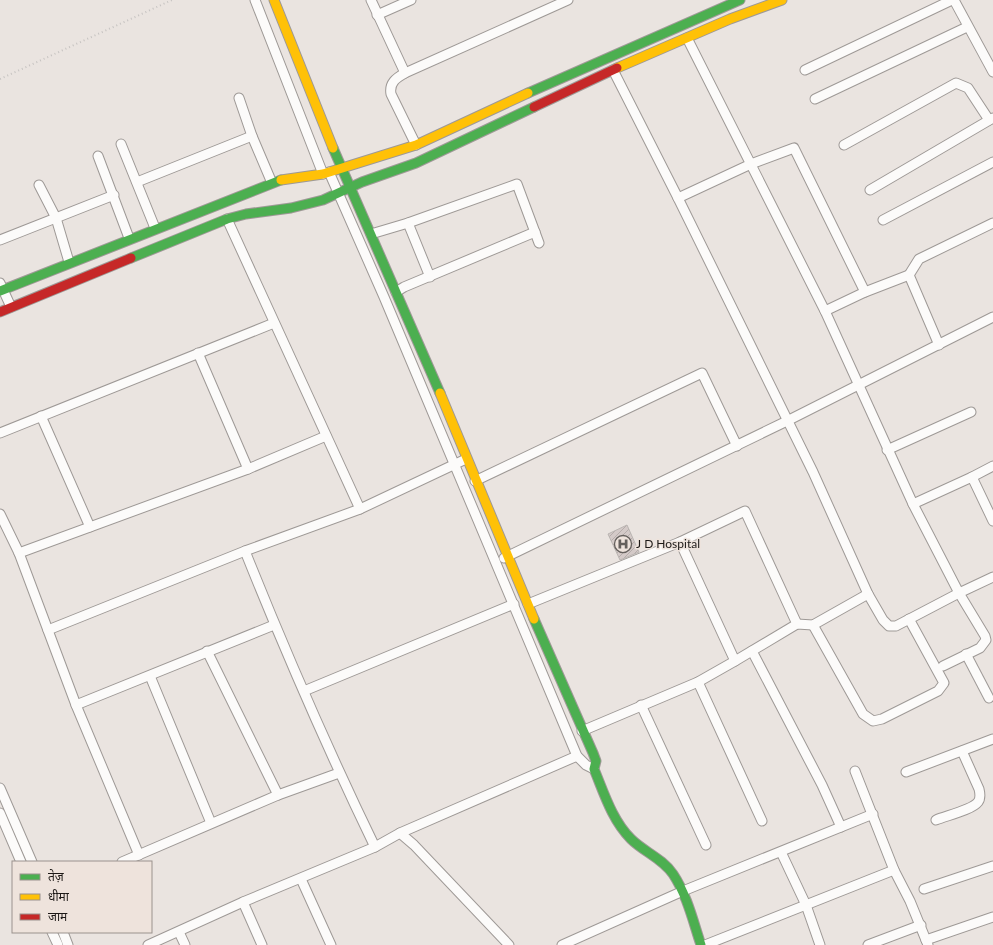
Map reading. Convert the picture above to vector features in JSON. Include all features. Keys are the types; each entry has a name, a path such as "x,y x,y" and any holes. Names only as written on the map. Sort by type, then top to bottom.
{"street":[{"path":"255,0 326,173 338,193 384,297 577,756 586,766 594,769"},
{"path":"274,0 349,188 371,234 596,761 594,769 619,823 640,847 665,864 683,892 701,945"},
{"path":"371,0 405,73"},
{"path":"377,15 411,0"},
{"path":"416,145 390,88 395,79 405,73 568,0"},
{"path":"11,307 1,288 280,180 326,173 416,145 567,75 740,0"},
{"path":"0,312 227,219 246,214 291,208 323,200 349,188 416,163 613,70 730,19 782,0"},
{"path":"805,70 953,0 993,72"},
{"path":"815,99 967,27"},
{"path":"687,38 825,311 887,450 913,504 986,640 980,648 944,666"},
{"path":"613,70 813,472 868,594 883,620 889,626 896,626 959,592 993,577"},
{"path":"844,145 956,83 968,88 991,119 870,190"},
{"path":"239,98 252,136 272,183"},
{"path":"137,182 252,136"},
{"path":"121,144 156,228"},
{"path":"678,198 751,164 794,148 865,292"},
{"path":"98,156 129,238"},
{"path":"883,220 993,162"},
{"path":"371,234 408,223 517,184 539,243"},
{"path":"39,185 56,218 69,262"},
{"path":"0,240 114,195"},
{"path":"227,219 360,510"},
{"path":"408,223 430,277"},
{"path":"825,311 865,292 909,275 919,259 993,223"},
{"path":"396,292 404,287 535,232"},
{"path":"909,275 939,345"},
{"path":"495,562 787,422 993,317"},
{"path":"0,432 274,323"},
{"path":"198,353 248,469"},
{"path":"476,481 702,373 737,446"},
{"path":"887,450 971,412"},
{"path":"41,416 90,527"},
{"path":"19,553 248,469 326,436"},
{"path":"48,630 245,552 360,510 466,459"},
{"path":"913,504 993,466"},
{"path":"972,477 993,521"},
{"path":"528,604 680,542 745,511 797,624"},
{"path":"0,514 19,553 76,706 139,855"},
{"path":"680,542 735,662"},
{"path":"245,552 274,625 339,773 375,847"},
{"path":"582,731 698,682 735,662 797,624 813,625 868,594"},
{"path":"304,691 514,604"},
{"path":"813,625 863,714 872,721 882,719 938,691 944,684 909,619"},
{"path":"76,706 207,651 274,625"},
{"path":"207,651 278,795"},
{"path":"752,651 822,785 841,827"},
{"path":"966,654 989,698"},
{"path":"150,676 212,823"},
{"path":"698,682 762,821"},
{"path":"641,705 706,845"},
{"path":"906,772 993,739"},
{"path":"936,820 973,806 978,801 980,795 979,789 962,751"},
{"path":"148,945 243,902 375,847 400,833 577,756"},
{"path":"855,770 894,870 921,925 927,942 993,917"},
{"path":"124,861 278,795 339,773"},
{"path":"0,788 32,861"},
{"path":"0,813 21,861"},
{"path":"562,945 683,892 873,814"},
{"path":"400,833 414,845 509,945"},
{"path":"781,852 806,905 820,945"},
{"path":"924,889 993,866"},
{"path":"705,945 894,870"},
{"path":"301,879 331,945"},
{"path":"243,902 262,945"},
{"path":"868,945 921,925"},
{"path":"179,932 185,945"},
{"path":"52,933 58,945"},
{"path":"63,933 68,945"}],"path":[{"path":"0,79 172,0"}],"building":[{"path":"627,525 639,552 620,560 608,534"}],"traffic: fast":[{"path":"528,93 740,0"},
{"path":"131,258 227,219 246,214 291,208 323,200 362,182 416,163 534,107"},
{"path":"333,148 440,393"},
{"path":"0,291 281,180"},
{"path":"534,619 593,753 596,761 594,769 614,815 624,832 631,839 669,868 686,899 701,945"}],"traffic: slow":[{"path":"274,0 333,148"},
{"path":"617,68 730,19 782,0"},
{"path":"281,180 323,174 416,145 528,93"},
{"path":"440,393 534,619"}],"traffic: jam":[{"path":"534,107 617,68"},
{"path":"0,312 131,258"}],"place":[{"name":"J D Hospital","path":"623,544"}]}
